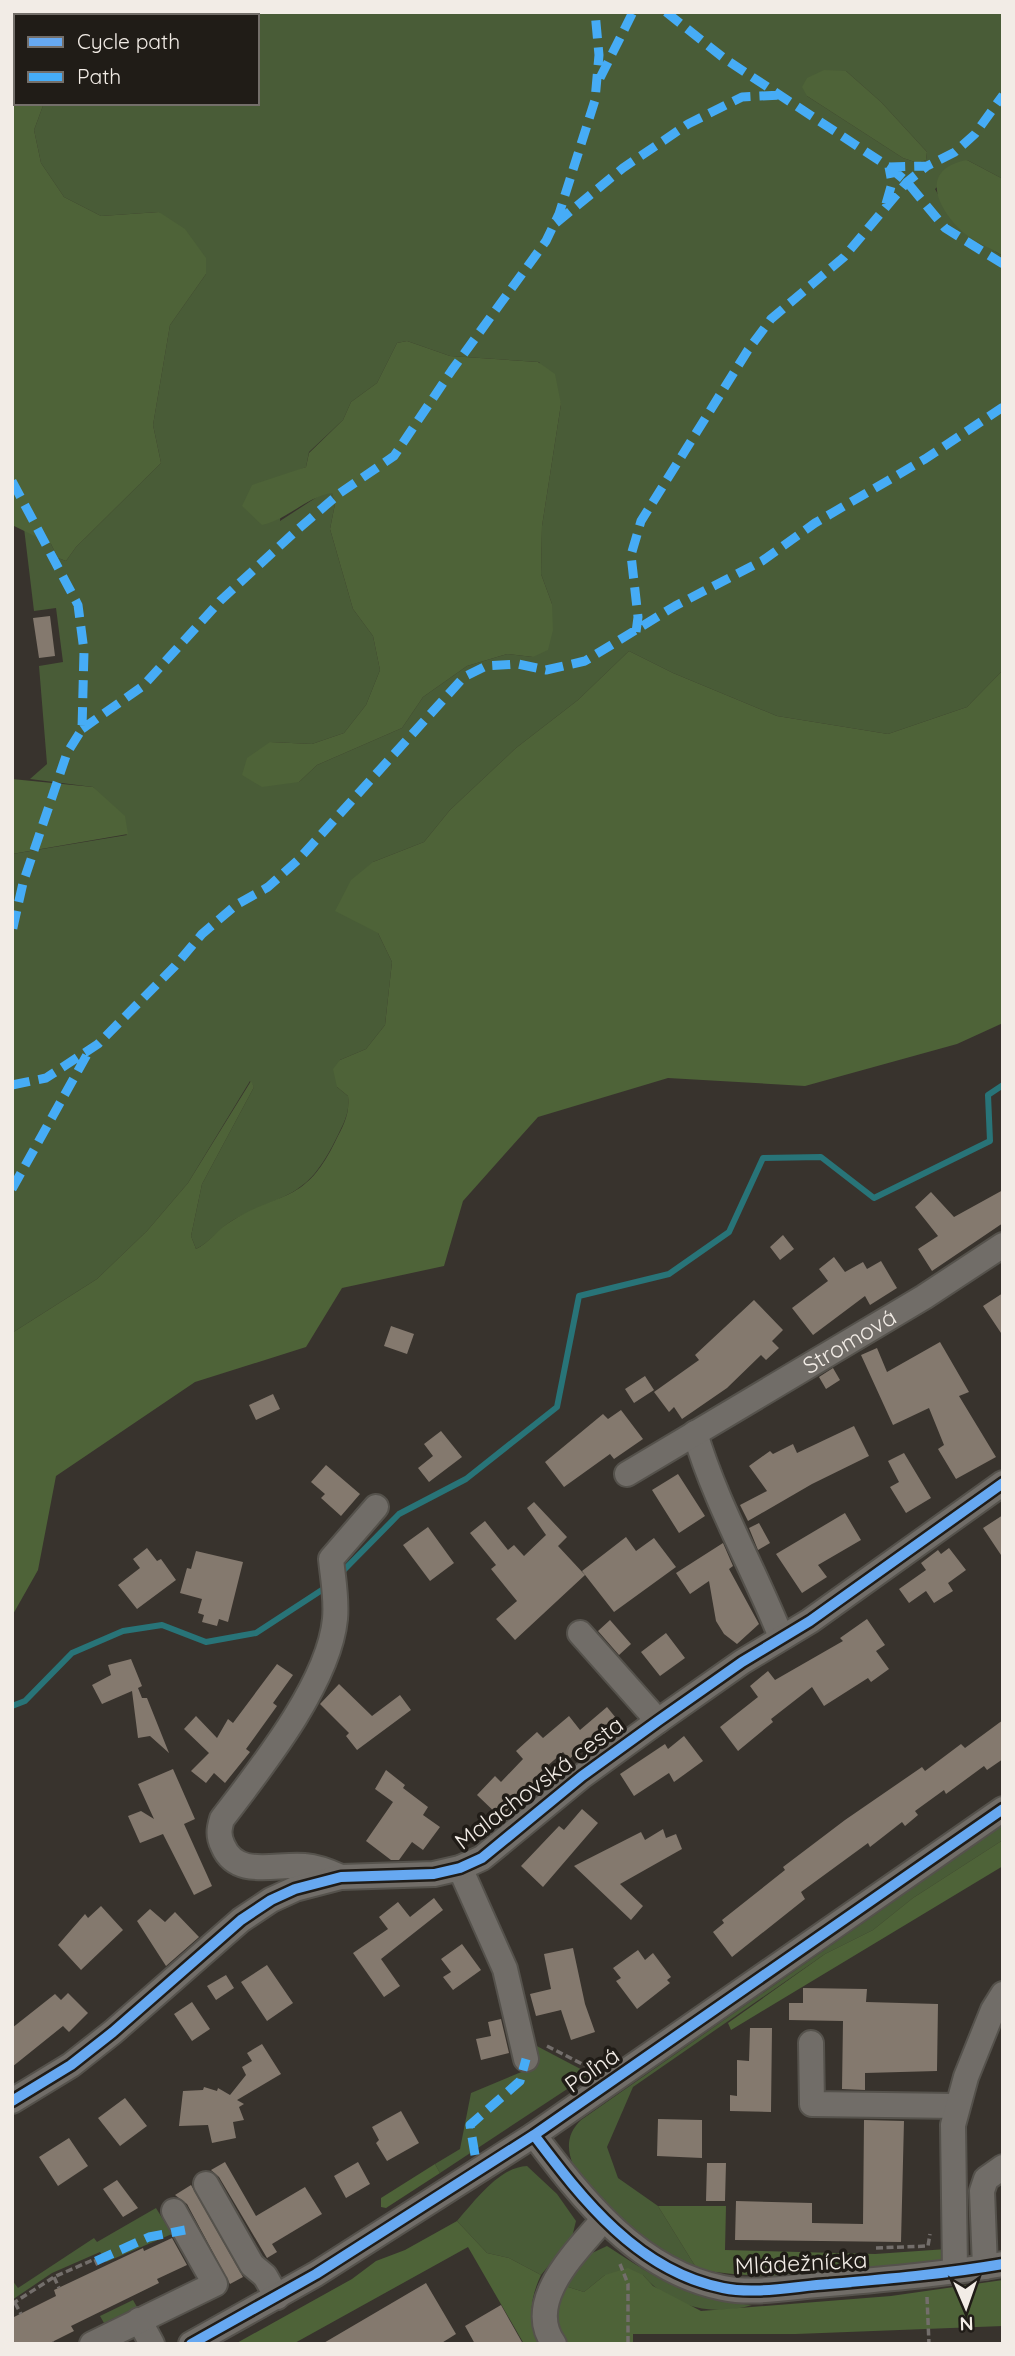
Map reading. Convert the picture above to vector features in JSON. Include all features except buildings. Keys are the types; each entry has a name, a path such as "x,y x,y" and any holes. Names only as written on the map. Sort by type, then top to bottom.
{"street":[{"name":"Stromová","path":"627,1474 924,1297 1003,1245"},
{"path":"695,1433 709,1475 757,1577 781,1637"},
{"name":"Malachovská cesta","path":"12,2101 71,2065 113,2032 241,1920 271,1899 295,1889 341,1877 434,1874 460,1868 482,1858 582,1776 658,1721 781,1637 810,1621 1003,1483"},
{"name":"Malachovská cesta","path":"341,1877 305,1866 246,1867 234,1863 226,1853 219,1829 222,1819 268,1760 324,1662 335,1622 331,1559 376,1507"},
{"path":"580,1633 658,1721"},
{"name":"Poľná","path":"191,2344 277,2297 534,2135 1003,1809"},
{"name":"Malachovská cesta","path":"460,1868 505,1969 526,2059"},
{"path":"955,2271 951,2141 957,2106 1002,1991"},
{"path":"811,2043 812,2104 957,2106"},
{"name":"Mládežnícka","path":"534,2135 603,2221 650,2257 685,2277 724,2289 871,2281 994,2266 982,2190 986,2179 1003,2167"},
{"path":"206,2185 252,2265 265,2276 277,2297"},
{"path":"92,2344 215,2284 174,2211"},
{"path":"554,2344 545,2319 547,2301 555,2281 603,2221"},
{"path":"139,2320 152,2344"}],"path":[{"path":"520,2033 598,2072"},
{"path":"876,2248 928,2246 932,2224"},
{"path":"20,2314 14,2304 54,2277 95,2259 99,2268"},
{"path":"618,2259 628,2284 628,2344"},
{"path":"54,2277 59,2288"},
{"path":"926,2287 929,2344"}],"green space":[{"path":"12,12 74,12 14,14 14,105 43,105 34,130 41,163 64,197 101,216 159,212 185,229 206,258 206,274 170,325 153,425 161,463 76,547 66,561 58,558 51,544 12,525"},
{"path":"74,12 1003,12 1003,179 967,160 935,189 949,213 963,228 1003,256 1003,670 967,707 888,734 777,716 673,673 629,651 578,700 516,748 450,810 424,842 373,862 378,933 392,962 385,1025 366,1049 340,1060 337,1087 348,1096 347,1112 337,1137 316,1172 284,1197 235,1219 196,1249 191,1236 202,1184 254,1087 250,1081 188,1183 147,1231 97,1279 12,1333 12,854 127,835 93,787 30,779 47,764 39,666 63,662 56,608 34,611 24,528 51,544 58,558 66,561 76,547 161,463 153,425 170,325 206,274 159,212 101,216 64,197 41,163 34,130 43,105 259,105 259,14","holes":["846,71 881,102 927,152 926,160 918,163 903,158 807,96","407,341 450,356 539,362 561,404 542,526 541,574 552,604 533,657 507,654 467,666 423,697 402,728 317,765 299,782 270,742 312,744 344,733 366,705 380,670 373,636 353,609 330,529 335,504 332,492 320,495 280,521 283,477 306,467 309,452 343,420 351,402 377,383 397,343"]},
{"path":"824,70 846,71 881,102 927,152 926,160 918,163 903,158 807,96 802,87 807,78"},
{"path":"967,160 1003,179 1003,256 964,233 940,202 937,181 942,172"},
{"path":"407,341 450,356 538,362 555,374 561,404 542,526 541,574 552,604 553,630 548,650 533,657 507,654 467,666 423,697 402,728 317,765 299,782 262,787 242,775 247,758 270,742 312,744 344,733 366,705 380,670 373,636 353,609 330,529 335,504 332,493 262,525 242,506 252,485 306,467 309,453 343,420 351,402 377,383 397,343"},
{"path":"629,651 673,673 777,716 888,734 967,707 1003,670 1003,1023 957,1044 805,1086 668,1078 538,1117 463,1201 444,1266 342,1288 306,1347 195,1382 56,1476 38,1570 12,1616 12,1333 97,1279 147,1231 188,1183 251,1081 254,1087 202,1184 191,1236 196,1249 230,1222 290,1194 313,1177 335,1142 347,1115 348,1096 337,1087 333,1069 340,1060 366,1049 385,1025 392,962 378,933 335,911 351,880 373,862 424,842 450,810 516,748 578,700"},
{"path":"12,779 93,787 125,816 128,834 12,854"},
{"path":"1003,1825 1003,1840 913,1898 873,1930 825,1954 633,2087 607,2147 618,2178 658,2206 697,2269 630,2226 605,2206 585,2184 572,2161 569,2140 581,2120"},
{"path":"1003,1840 1003,1866 731,2030 728,2023 825,1954 873,1930 913,1898"},
{"path":"533,2044 590,2074 440,2173 435,2164 460,2149 471,2093 531,2068"},
{"path":"435,2164 440,2173 386,2208 381,2207 381,2198"},
{"path":"527,2166 557,2194 576,2221 572,2237 541,2275 509,2258 487,2253 457,2221 497,2179 507,2172"},
{"path":"658,2206 726,2206 725,2250 875,2254 947,2249 947,2261 854,2272 790,2276 697,2269"},
{"path":"156,2208 172,2234 106,2262 100,2252 52,2273 12,2300 12,2280 18,2288 94,2238 97,2242"},
{"path":"457,2221 487,2253 509,2258 541,2275 534,2292 532,2309 538,2344 524,2344 468,2247 293,2344 235,2344 352,2279 376,2261 405,2250"},
{"path":"607,2246 659,2278 692,2293 752,2305 722,2310 693,2306 666,2295 643,2275 605,2275 584,2292 565,2286 592,2253"},
{"path":"628,2268 643,2275 653,2286 701,2311 891,2296 1003,2280 1003,2326 796,2334 633,2334 633,2344 565,2344 557,2315 565,2286 584,2292 605,2275"},
{"path":"133,2300 137,2307 104,2323 100,2316"}],"waterway":[{"path":"341,1573 399,1514 466,1479 557,1407 579,1296 669,1274 729,1232 763,1158 821,1157 874,1198 990,1141 988,1095 1003,1085"},
{"path":"12,1706 25,1701 72,1653 123,1631 162,1625 206,1642 256,1633 328,1586"}],"marked path":[{"path":"82,729 143,686 220,601 297,530 340,493 394,456 452,370 546,241 559,214 595,100 599,55 595,12"},
{"path":"600,78 633,12"},
{"path":"666,12 725,59 889,167 927,166 955,152 975,134 1003,95"},
{"path":"556,223 623,168 688,124 742,97 780,95"},
{"path":"636,632 638,617 631,555 641,521 748,350 771,319 844,257 907,182 927,166"},
{"path":"889,167 907,182 945,228 1003,264"},
{"path":"886,204 892,183 889,167"},
{"path":"12,1085 46,1078 98,1044 175,966 202,934 236,905 268,887 298,860 464,677 486,666 518,664 546,670 585,661 675,606 762,561 815,523 925,459 1003,407"},
{"path":"12,481 78,605 84,651 82,729 67,753 23,883 12,932"},
{"path":"12,1189 89,1051"},
{"path":"475,2155 470,2125 520,2081 526,2059"},
{"path":"96,2261 149,2237 185,2230"}],"cycle path":[{"path":"12,2101 71,2065 113,2032 241,1920 271,1900 295,1889 341,1877 434,1874 460,1868 482,1858 582,1776 658,1721 742,1662 810,1621 1003,1483"},
{"path":"191,2344 316,2274 534,2135 1003,1809"},
{"path":"534,2135 572,2184 615,2230 664,2266 692,2279 723,2288 749,2291 776,2289 916,2276 1003,2264"}]}
